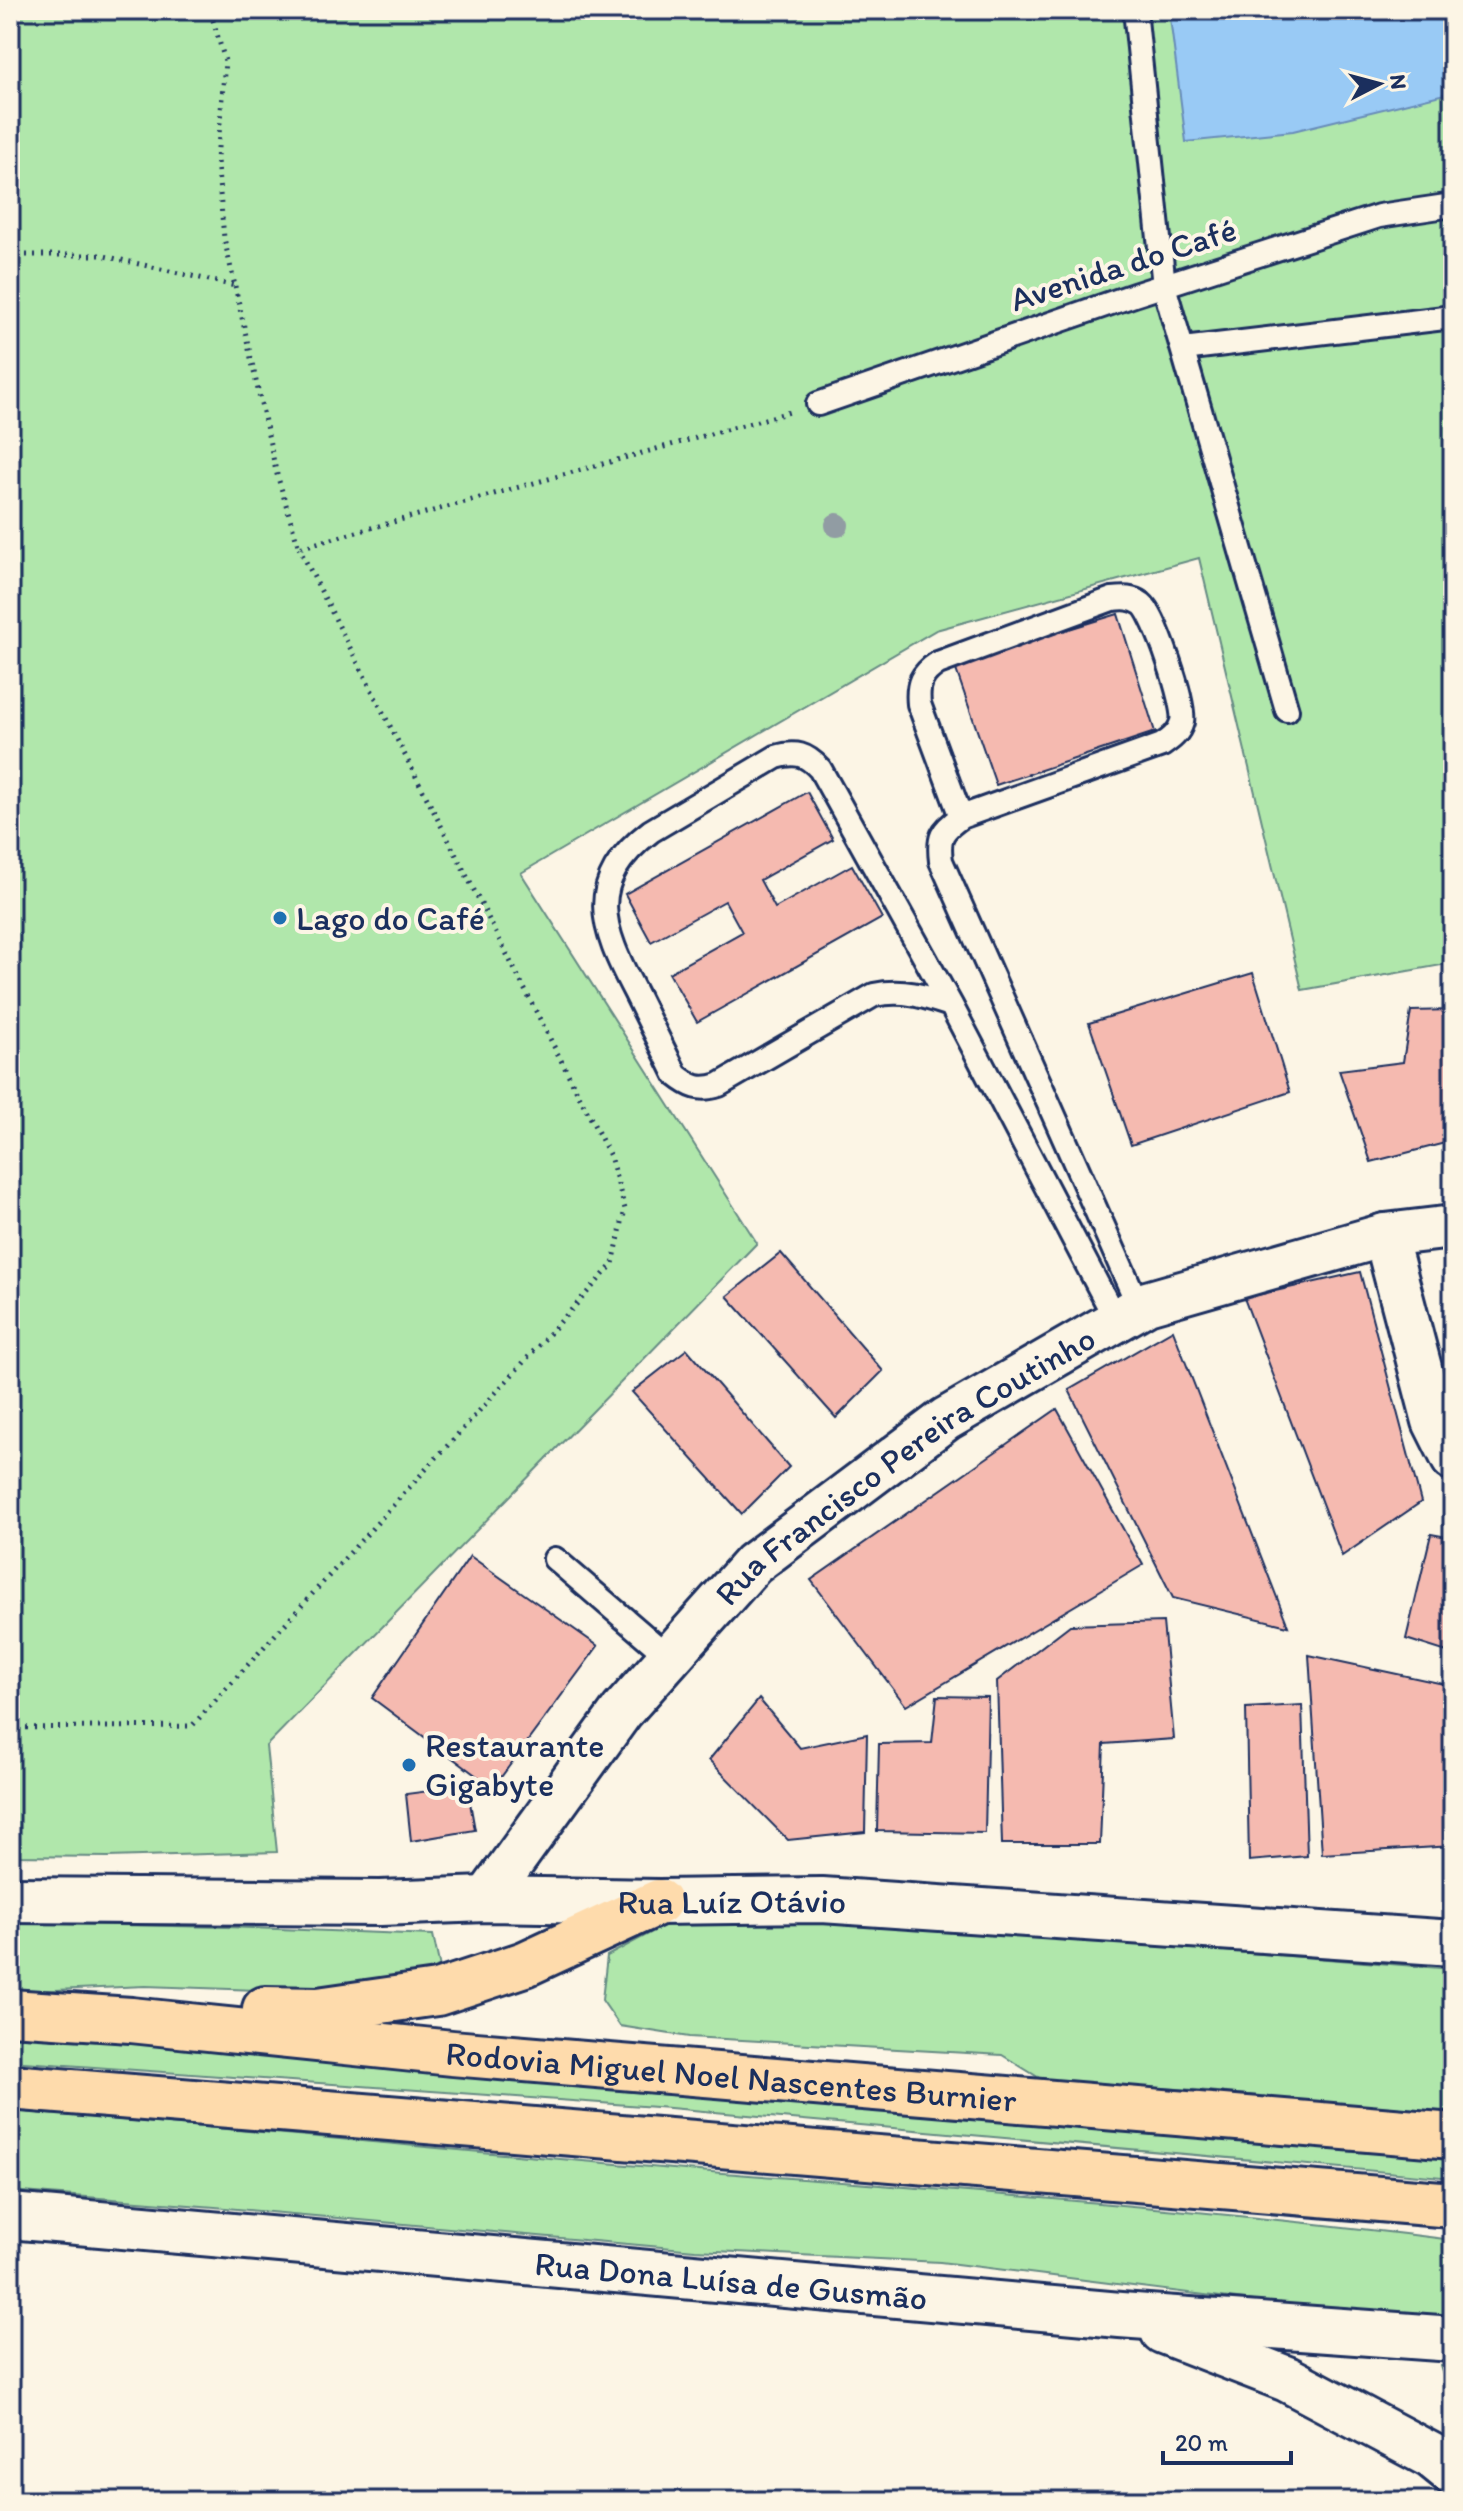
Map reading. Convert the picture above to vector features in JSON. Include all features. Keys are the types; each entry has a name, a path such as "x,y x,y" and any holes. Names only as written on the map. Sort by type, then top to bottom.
{"highway":[{"path":"131,2020 236,2008 318,2010 437,1993 525,1964 659,1902"},
{"name":"Rodovia Miguel Noel Nascentes Burnier","path":"10,2012 131,2020 484,2056 1453,2136"},
{"name":"Rodovia Miguel Noel Nascentes Burnier","path":"10,2087 1453,2205"}],"street":[{"name":"Rua Francisco Pereira Coutinho","path":"486,1899 622,1711 753,1564 946,1419 1128,1314 1385,1235 1453,1227"},
{"path":"1385,1235 1434,1421 1453,1459"},
{"name":"Rua Luíz Otávio","path":"10,1900 380,1903 486,1899 659,1902 822,1900 1453,1943"},
{"name":"Rua Dona Luísa de Gusmão","path":"10,2216 1120,2315 1453,2339"},
{"path":"1120,2315 1287,2379 1432,2456 1453,2473"}],"lane":[{"path":"1135,10 1164,286 1287,710"},
{"name":"Avenida do Café","path":"818,404 1379,216 1453,205"},
{"path":"1183,349 1453,317"},
{"path":"961,817 919,704 917,687 924,672 938,663 1112,599 1129,598 1144,605 1153,619 1181,705 1182,721 1175,736 1162,745 961,817 945,829 939,844 941,861 1128,1314"},
{"path":"951,1005 911,992 892,991 874,995 719,1085 704,1090 688,1085 676,1075 615,954 607,932 605,909 608,884 618,863 633,845 651,831 776,757 792,752 809,757 820,769 1128,1314"},
{"path":"555,1559 670,1658"}],"path":[{"path":"10,1728 192,1726 613,1264 625,1209 610,1156 299,548 276,471 224,238 217,160 225,61 210,10"},
{"path":"10,255 100,255 235,286"},
{"path":"299,548 818,404"}],"green space":[{"name":"Lago do Café","path":"10,10 1453,10 1453,963 1302,990 1199,558 936,630 521,873 757,1243 266,1746 277,1852 108,1857 10,1856"},
{"path":"10,1923 433,1935 443,1982 316,1992 145,1986 10,1992"},
{"path":"669,1923 871,1923 1453,1969 1453,2116 1197,2090 1046,2082 1002,2055 689,2037 620,2026 602,2000 607,1956"},
{"path":"10,2032 335,2055 623,2091 1453,2156 1453,2178 670,2108 10,2061"},
{"path":"10,2111 1165,2209 1453,2240 1453,2320 1349,2313 940,2262 695,2250 10,2191"},
{"path":"1440,2366 1453,2367 1453,2405"}],"water":[{"path":"1169,10 1453,10 1453,92 1293,131 1186,142"}],"building":[{"path":"1118,614 1155,732 996,785 954,664"},
{"path":"807,792 833,839 760,880 775,908 852,865 882,918 697,1022 669,973 742,932 725,901 651,942 625,894"},
{"path":"1253,973 1290,1092 1131,1145 1089,1023"},
{"path":"1452,1010 1453,1141 1371,1162 1339,1070 1403,1062 1411,1011"},
{"path":"781,1253 883,1371 836,1418 727,1296"},
{"path":"1360,1272 1421,1502 1342,1556 1244,1298"},
{"path":"1173,1330 1288,1626 1173,1598 1069,1390"},
{"path":"687,1349 789,1467 742,1514 632,1392"},
{"path":"1057,1409 1143,1565 906,1706 811,1580"},
{"path":"1431,1534 1453,1538 1453,1654 1406,1639"},
{"path":"470,1556 598,1646 493,1788 372,1698"},
{"path":"1163,1622 1174,1739 1104,1744 1100,1844 1002,1844 997,1681 1070,1625"},
{"path":"1309,1655 1453,1686 1453,1846 1322,1854"},
{"path":"937,1696 988,1697 985,1833 877,1831 879,1744 932,1743"},
{"path":"759,1699 800,1748 867,1734 865,1832 788,1840 709,1760"},
{"path":"1302,1705 1307,1856 1249,1861 1246,1708"},
{"path":"467,1786 475,1830 411,1841 406,1794"}],"place":[{"name":"Lago do Café","path":"280,918"},
{"name":"Restaurante Gigabyte","path":"409,1765"}]}
